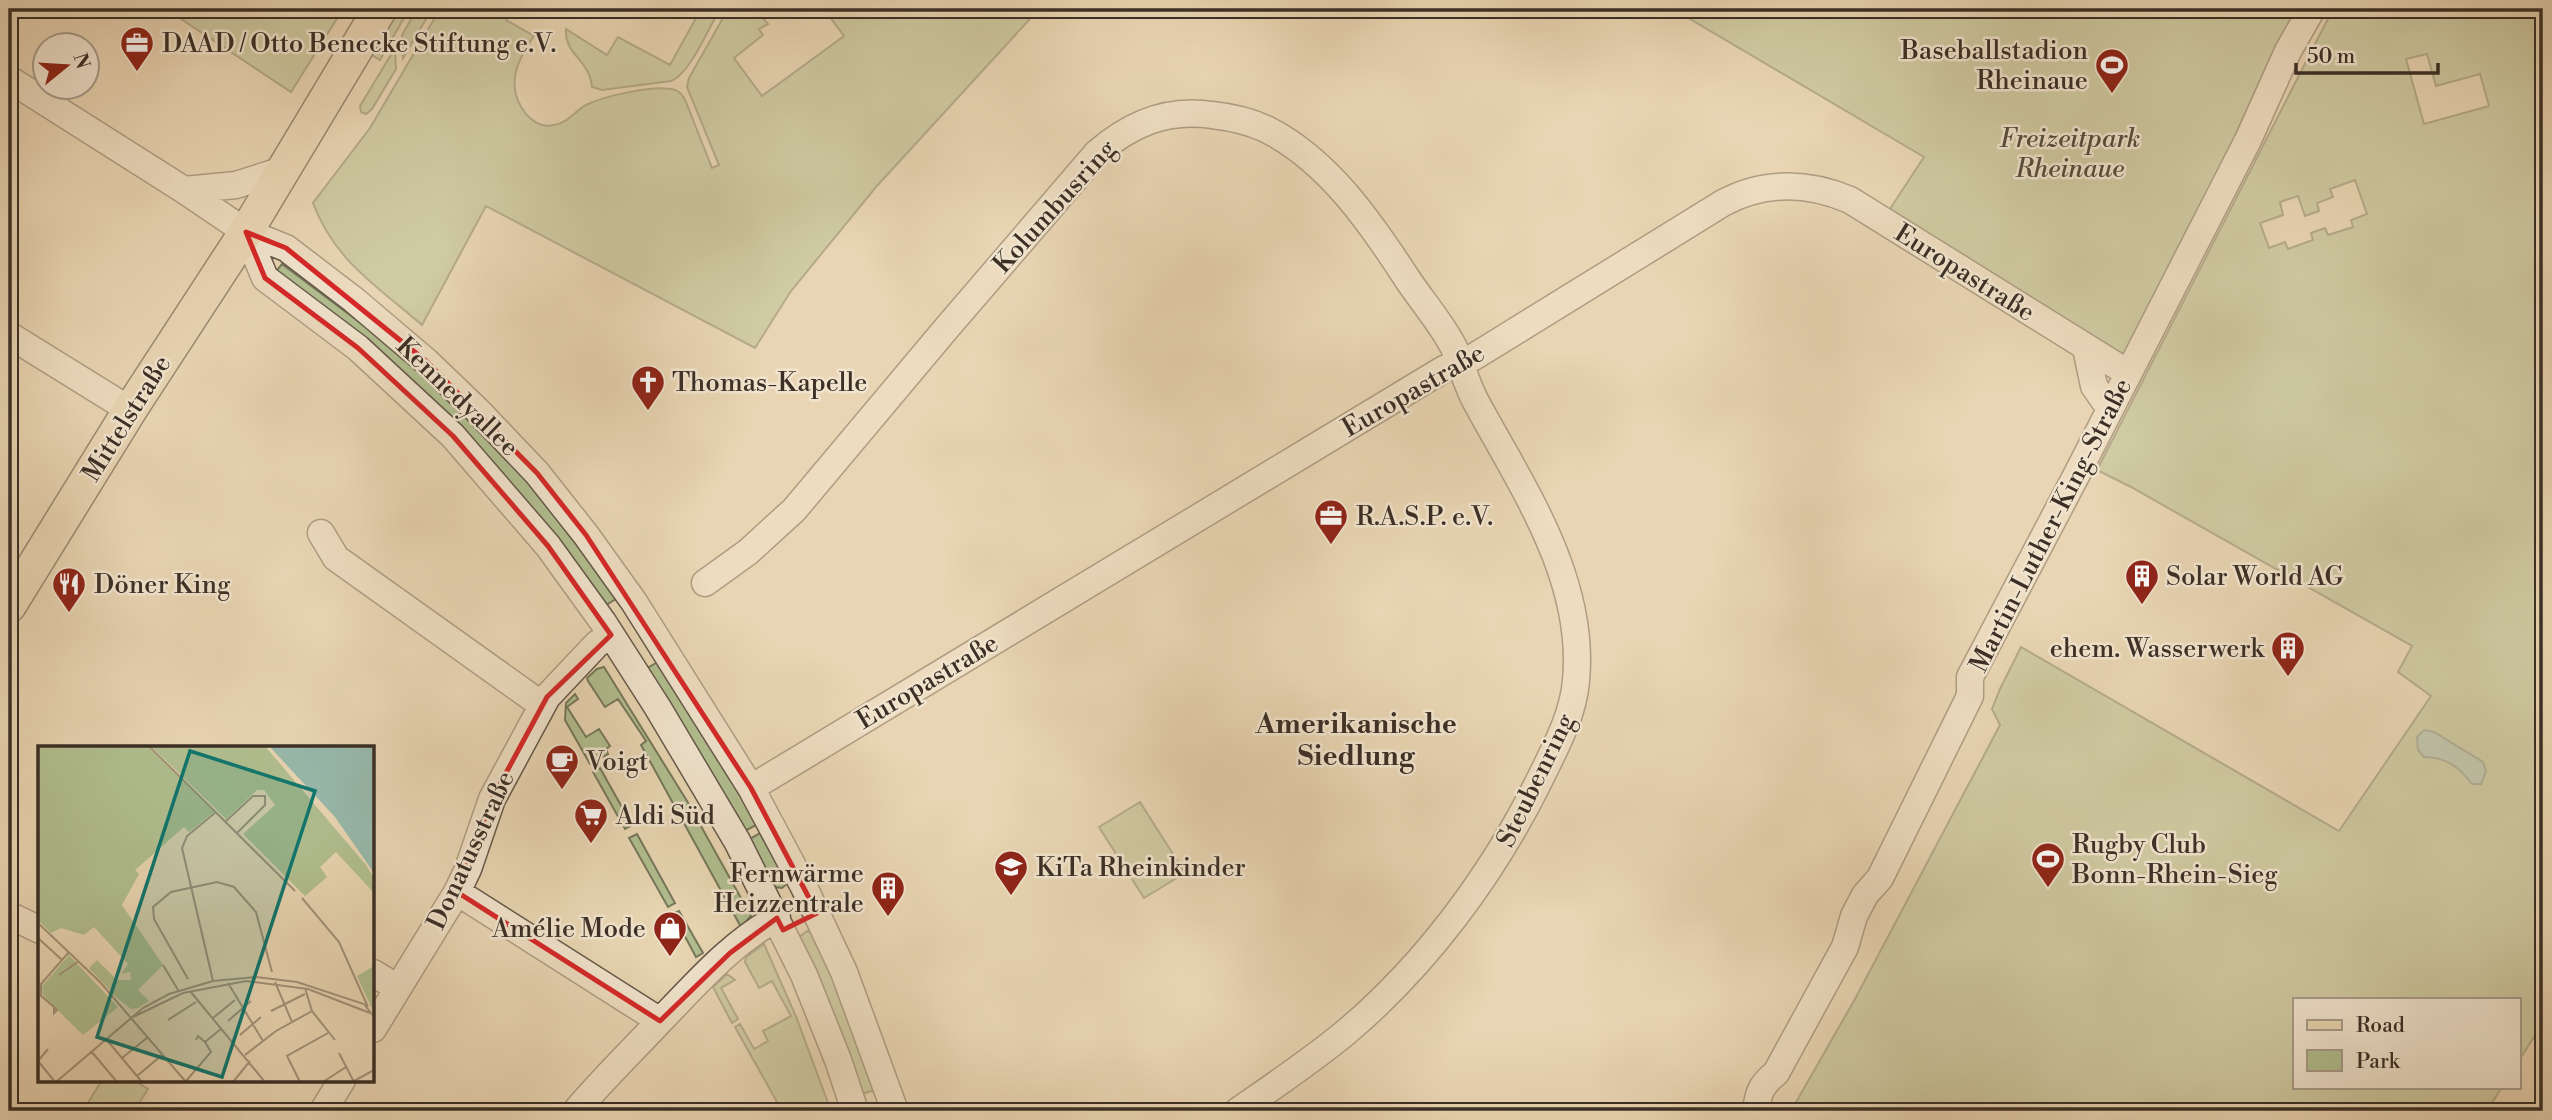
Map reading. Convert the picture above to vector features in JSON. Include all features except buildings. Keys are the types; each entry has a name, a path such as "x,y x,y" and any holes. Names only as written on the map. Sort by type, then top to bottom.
{"main road":[{"name":"Mittelstraße","path":"9,606 18,570 130,410 246,232 380,9"}],"street":[{"name":"Martin-Luther-King-Straße","path":"1756,1111 1757,1095 1765,1082 1776,1073 1846,947 1854,916 1865,895 1880,878 1970,696 1970,677 2248,140 2288,51 2312,9"},
{"name":"Kennedyallee","path":"9,79 246,232 286,248 354,300 427,362 537,473 634,602 751,788 804,887 844,972 895,1111"},
{"name":"Kolumbusring","path":"705,583 748,552 794,510 944,330 1097,153 1116,136 1152,119 1189,113 1226,117 1263,127 1292,144 1335,182 1363,216 1454,349 1458,363"},
{"path":"184,190 236,185 283,170"},
{"name":"Europastraße","path":"751,788 1272,472 1444,369 1472,358 1737,196 1769,187 1826,190 1850,200 2128,373"},
{"name":"Kennedyallee","path":"246,232 265,278 358,348 453,436 548,546 611,636 716,804 776,917 818,1010 855,1111"},
{"path":"9,335 130,410"},
{"path":"2086,348 2094,386 2110,409"},
{"name":"Steubenring","path":"1238,1111 1347,1031 1395,985 1432,943 1475,891 1517,824 1570,712 1576,683 1577,648 1561,565 1458,363"},
{"path":"321,533 336,558 542,705"},
{"path":"611,636 634,602"},
{"path":"611,636 652,631"},
{"name":"Donatusstraße","path":"374,1027 457,892 468,869 492,799 542,705 597,644 611,636"},
{"path":"576,1111 660,1021 730,953 776,917 804,887"},
{"path":"457,892 660,1021"},
{"path":"776,917 817,913"},
{"path":"9,915 38,929"},
{"path":"374,974 398,988"},
{"path":"323,1111 341,1082"}],"highlighted area":[{"path":"246,232 286,248 427,362 537,473 586,535 751,788 817,913 783,930 777,918 730,953 660,1021 457,892 492,799 547,697 611,635 548,546 453,436 358,348 265,278"}],"green space":[{"path":"166,9 343,9 291,92"},
{"path":"401,9 409,9 380,60 370,54 390,15 398,14"},
{"path":"417,9 432,9 403,58 402,35"},
{"path":"440,9 511,9 506,20 534,36 518,65 515,84 520,104 535,122 546,126 559,124 586,105 617,95 643,90 675,90 681,93 685,100 712,168 719,165 687,87 689,78 728,9 755,9 768,24 759,29 763,35 734,58 762,96 844,36 824,9 1039,9 876,187 791,291 755,348 486,206 422,325 345,257 322,223 313,203 370,128"},
{"path":"701,9 720,9 692,60 678,77 671,81 602,90 592,87 587,70 566,38 566,29 607,55 618,37 670,65"},
{"name":"Freizeitpark Rheinaue","path":"1673,9 2307,9 2125,359 1890,209 1924,157"},
{"path":"2333,9 2543,9 2543,1022 2520,1059 2520,998 2293,998 2293,1088 2501,1088 2487,1111 1791,1111 1855,999 2000,725 1992,709 2021,647 2339,831 2431,696 2398,672 2412,646 2097,470","holes":["2427,54 2436,86 2480,74 2489,106 2424,124 2406,59","2355,180 2367,214 2351,220 2353,227 2328,235 2325,228 2311,233 2313,240 2288,249 2285,242 2269,248 2260,223 2283,215 2280,202 2298,196 2305,216 2319,211 2317,203 2333,197 2330,189"]},
{"path":"395,48 396,69 372,109 366,114 361,112 360,106"},
{"path":"282,264 419,367 538,489 616,599 606,605 275,273"},
{"path":"661,660 760,823 743,832 644,670"},
{"path":"604,667 687,801 751,916 741,927 641,745 646,741 618,699 605,707 588,681 587,678 597,669"},
{"path":"575,694 578,699 567,707 586,737 599,729 610,746 606,749 608,754 590,764 565,720 566,703"},
{"path":"600,768 632,825 625,829 593,772"},
{"path":"1140,802 1185,873 1144,898 1099,827"},
{"path":"764,831 788,883 782,888 774,887 748,840"},
{"path":"637,834 675,903 668,907 629,838"},
{"path":"679,911 703,953 696,957 673,914"},
{"path":"807,931 816,934 878,1089 859,1095 799,937"},
{"path":"764,944 797,1019 831,1111 782,1111 735,1027 740,1024 754,1049 768,1041 763,1031 791,1016 772,981 759,988 745,962 746,957"},
{"path":"727,974 735,980 721,988 738,1019 732,1023 713,987"},
{"path":"101,1082 137,1082 148,1089 134,1111 83,1111"}],"shaded area":[{"path":"2424,730 2434,732 2483,762 2486,771 2481,784 2472,784 2457,768 2445,761 2424,757 2418,750 2417,737"}],"place":[{"name":"DAAD / Otto Benecke Stiftung e.V.","path":"137,73"},
{"name":"Baseballstadion Rheinaue","path":"2112,95"},
{"name":"Thomas-Kapelle","path":"648,412"},
{"name":"R.A.S.P. e.V.","path":"1331,546"},
{"name":"Solar World AG","path":"2142,606"},
{"name":"Döner King","path":"69,614"},
{"name":"ehem. Wasserwerk","path":"2288,678"},
{"name":"Voigt","path":"562,791"},
{"name":"Aldi Süd","path":"591,845"},
{"name":"Rugby Club Bonn-Rhein-Sieg","path":"2048,889"},
{"name":"KiTa Rheinkinder","path":"1011,897"},
{"name":"Fernwärme Heizzentrale","path":"888,918"},
{"name":"Amélie Mode","path":"670,958"}],"district":[{"name":"Amerikanische Siedlung","path":"1356,739"}]}
